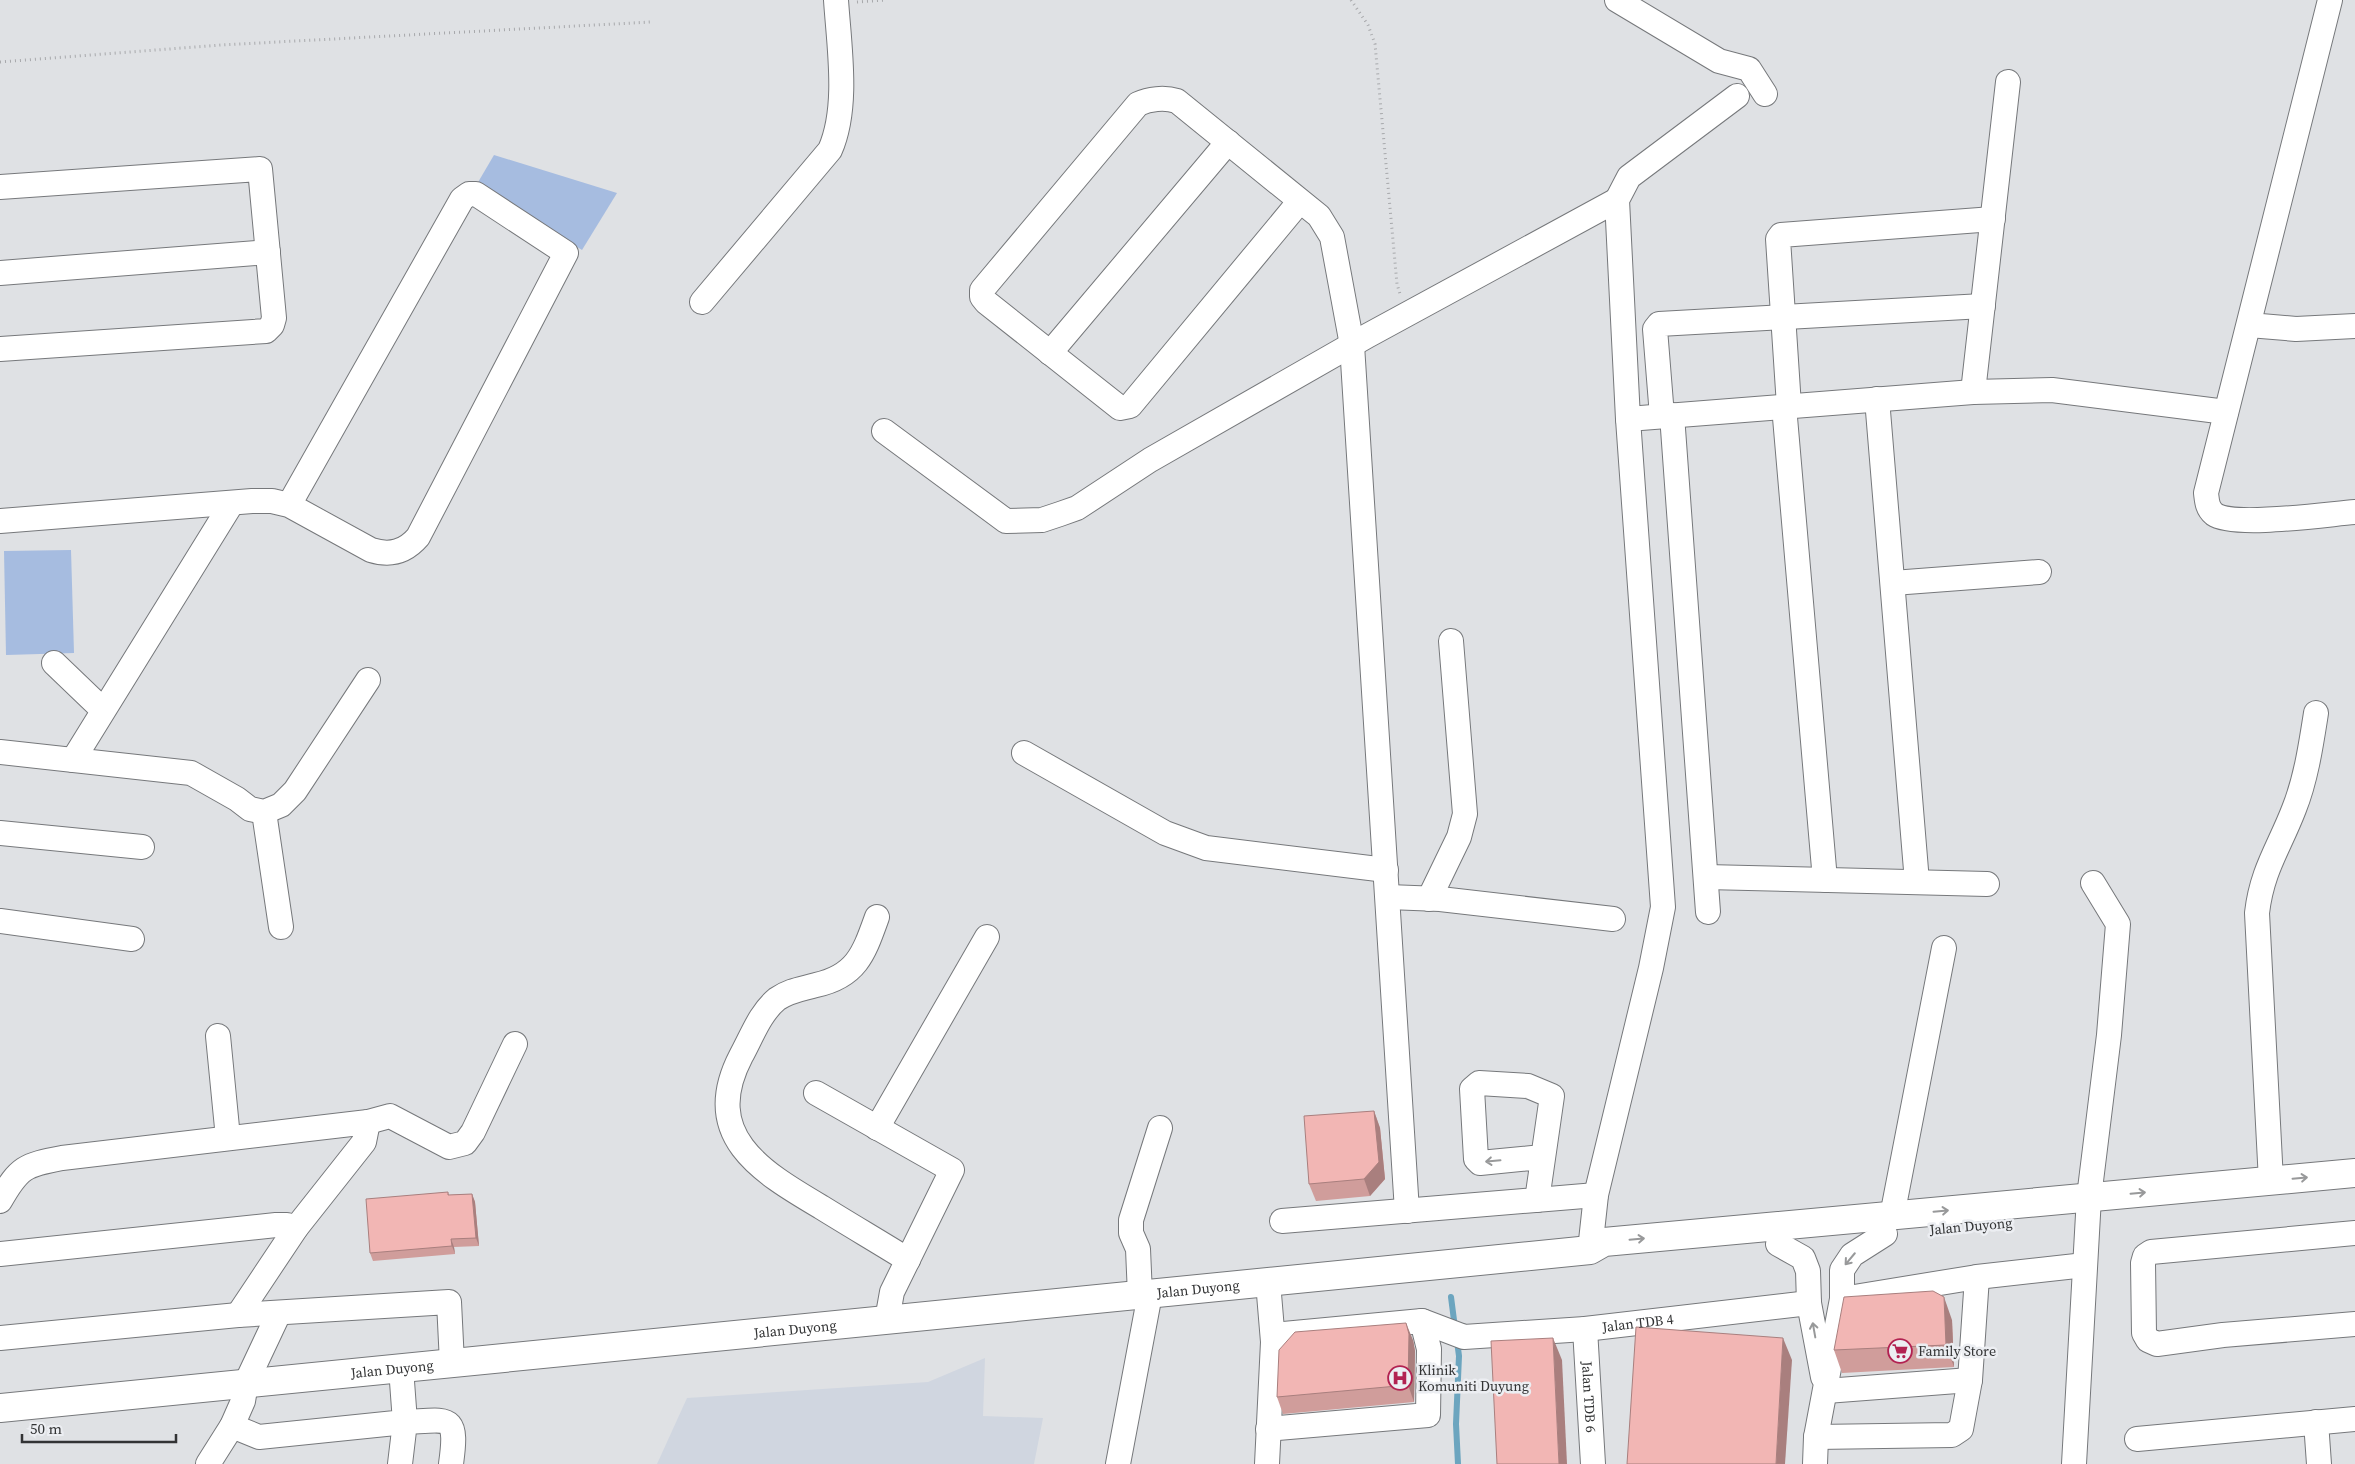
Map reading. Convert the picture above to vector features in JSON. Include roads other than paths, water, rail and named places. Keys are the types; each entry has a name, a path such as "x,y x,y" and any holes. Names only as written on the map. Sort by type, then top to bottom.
{"main road":[{"name":"Jalan Duyong","path":"2089,1206 2271,1180 2355,1173"},
{"name":"Jalan Duyong","path":"0,1408 1590,1250 1604,1242 1888,1225 2089,1206 2355,1191"},
{"name":"Jalan Duyong","path":"1590,1250 1603,1260 1778,1244 1888,1225"}],"street":[{"path":"1617,0 1719,61 1748,70 1765,94"},
{"path":"2330,0 2206,493 2207,505 2215,514 2232,519 2256,520 2355,512"},
{"path":"702,302 830,150 837,134 840,118 837,6"},
{"path":"1973,392 2008,82"},
{"path":"1590,1250 1596,1196 1651,968 1663,907 1628,418 1618,200 1629,177 1737,96"},
{"path":"1300,201 1130,406 1126,408 1120,408 982,297 982,290 1138,104 1145,101 1161,99 1177,101 1228,142 1300,201 1324,221 1332,237 1360,341 1386,870 1407,1211"},
{"path":"1050,353 1228,142"},
{"path":"0,187 260,169 274,318 272,325 266,330 0,349"},
{"path":"0,521 232,502 272,502 289,505 371,550 384,554 399,552 410,547 418,537 566,253 476,194 470,194 462,199 289,505"},
{"path":"884,431 1006,521 1042,520 1077,508 1150,460 1399,319 1618,200"},
{"path":"1825,880 1787,406 1778,239 1781,235 1993,219"},
{"path":"0,273 268,252"},
{"path":"1708,912 1667,415 1656,326 1659,324 1983,306"},
{"path":"2249,325 2296,329 2355,326"},
{"path":"1628,418 1973,392 2052,390 2226,412"},
{"path":"1877,399 1918,882"},
{"path":"73,760 232,502"},
{"path":"1893,583 2039,572"},
{"path":"1428,899 1459,837 1465,814 1451,641"},
{"path":"54,664 103,710"},
{"path":"0,752 191,773 250,809 264,812 281,805 295,791 368,680"},
{"path":"2271,1180 2258,906 2264,875 2294,810 2301,787 2316,713"},
{"path":"1024,753 1165,833 1206,848 1386,870"},
{"path":"264,812 282,927"},
{"path":"0,833 142,847"},
{"path":"1706,877 1987,884"},
{"path":"2074,1464 2089,1206 2109,1035 2118,924 2093,883"},
{"path":"1388,896 1613,919"},
{"path":"877,917 865,952 850,971 834,981 793,990 767,1008 732,1074 727,1093 728,1113 735,1135 752,1161 789,1188 908,1260"},
{"path":"0,921 132,939"},
{"path":"877,1128 987,936"},
{"path":"1815,1464 1816,1436 1842,1299 1842,1270 1852,1255 1888,1225 1944,948"},
{"path":"218,1036 228,1138"},
{"path":"0,1201 14,1176 23,1168 39,1162 368,1122 390,1116 449,1147 464,1143 473,1132 515,1044"},
{"path":"1537,1200 1552,1096 1528,1086 1479,1083 1472,1089 1476,1159 1480,1163 1542,1157"},
{"path":"816,1093 952,1170 892,1292 887,1320"},
{"path":"238,1315 296,1228 364,1142 368,1122"},
{"path":"1118,1464 1145,1294 1138,1248 1131,1233 1131,1220 1160,1128"},
{"path":"1282,1221 1596,1196"},
{"path":"0,1254 276,1225 287,1225 296,1228"},
{"path":"2355,1233 2151,1252 2145,1256 2142,1264 2144,1333 2148,1340 2157,1344 2223,1335 2355,1324"},
{"path":"1778,1244 1802,1258 1808,1270 1810,1304 1826,1391"},
{"path":"1842,1299 1977,1277 2085,1265"},
{"path":"1816,1436 1952,1434 1961,1429 1970,1380 1977,1277"},
{"path":"1267,1464 1273,1335 1268,1282"},
{"path":"0,1338 238,1315 449,1302 452,1363"},
{"name":"Jalan TDB 4","path":"1422,1321 1456,1334 1585,1329 1810,1304"},
{"path":"208,1464 232,1426 243,1401 246,1383 279,1313"},
{"path":"1268,1429 1428,1415 1429,1350 1422,1321 1273,1335"},
{"name":"Jalan TDB 6","path":"1585,1329 1593,1464"},
{"path":"400,1464 405,1422 401,1368"},
{"path":"1826,1391 1970,1380"},
{"path":"2137,1439 2355,1419"},
{"path":"232,1426 258,1437 405,1422 444,1420 450,1425 454,1433 451,1464"},
{"path":"2316,1422 2319,1464"}],"waterway":[{"path":"1451,1297 1455,1328"},
{"path":"1457,1341 1459,1356 1456,1424 1458,1464"}],"place":[{"name":"Family Store","path":"1900,1351"},
{"name":"Klinik Komuniti Duyung","path":"1400,1378"}]}
